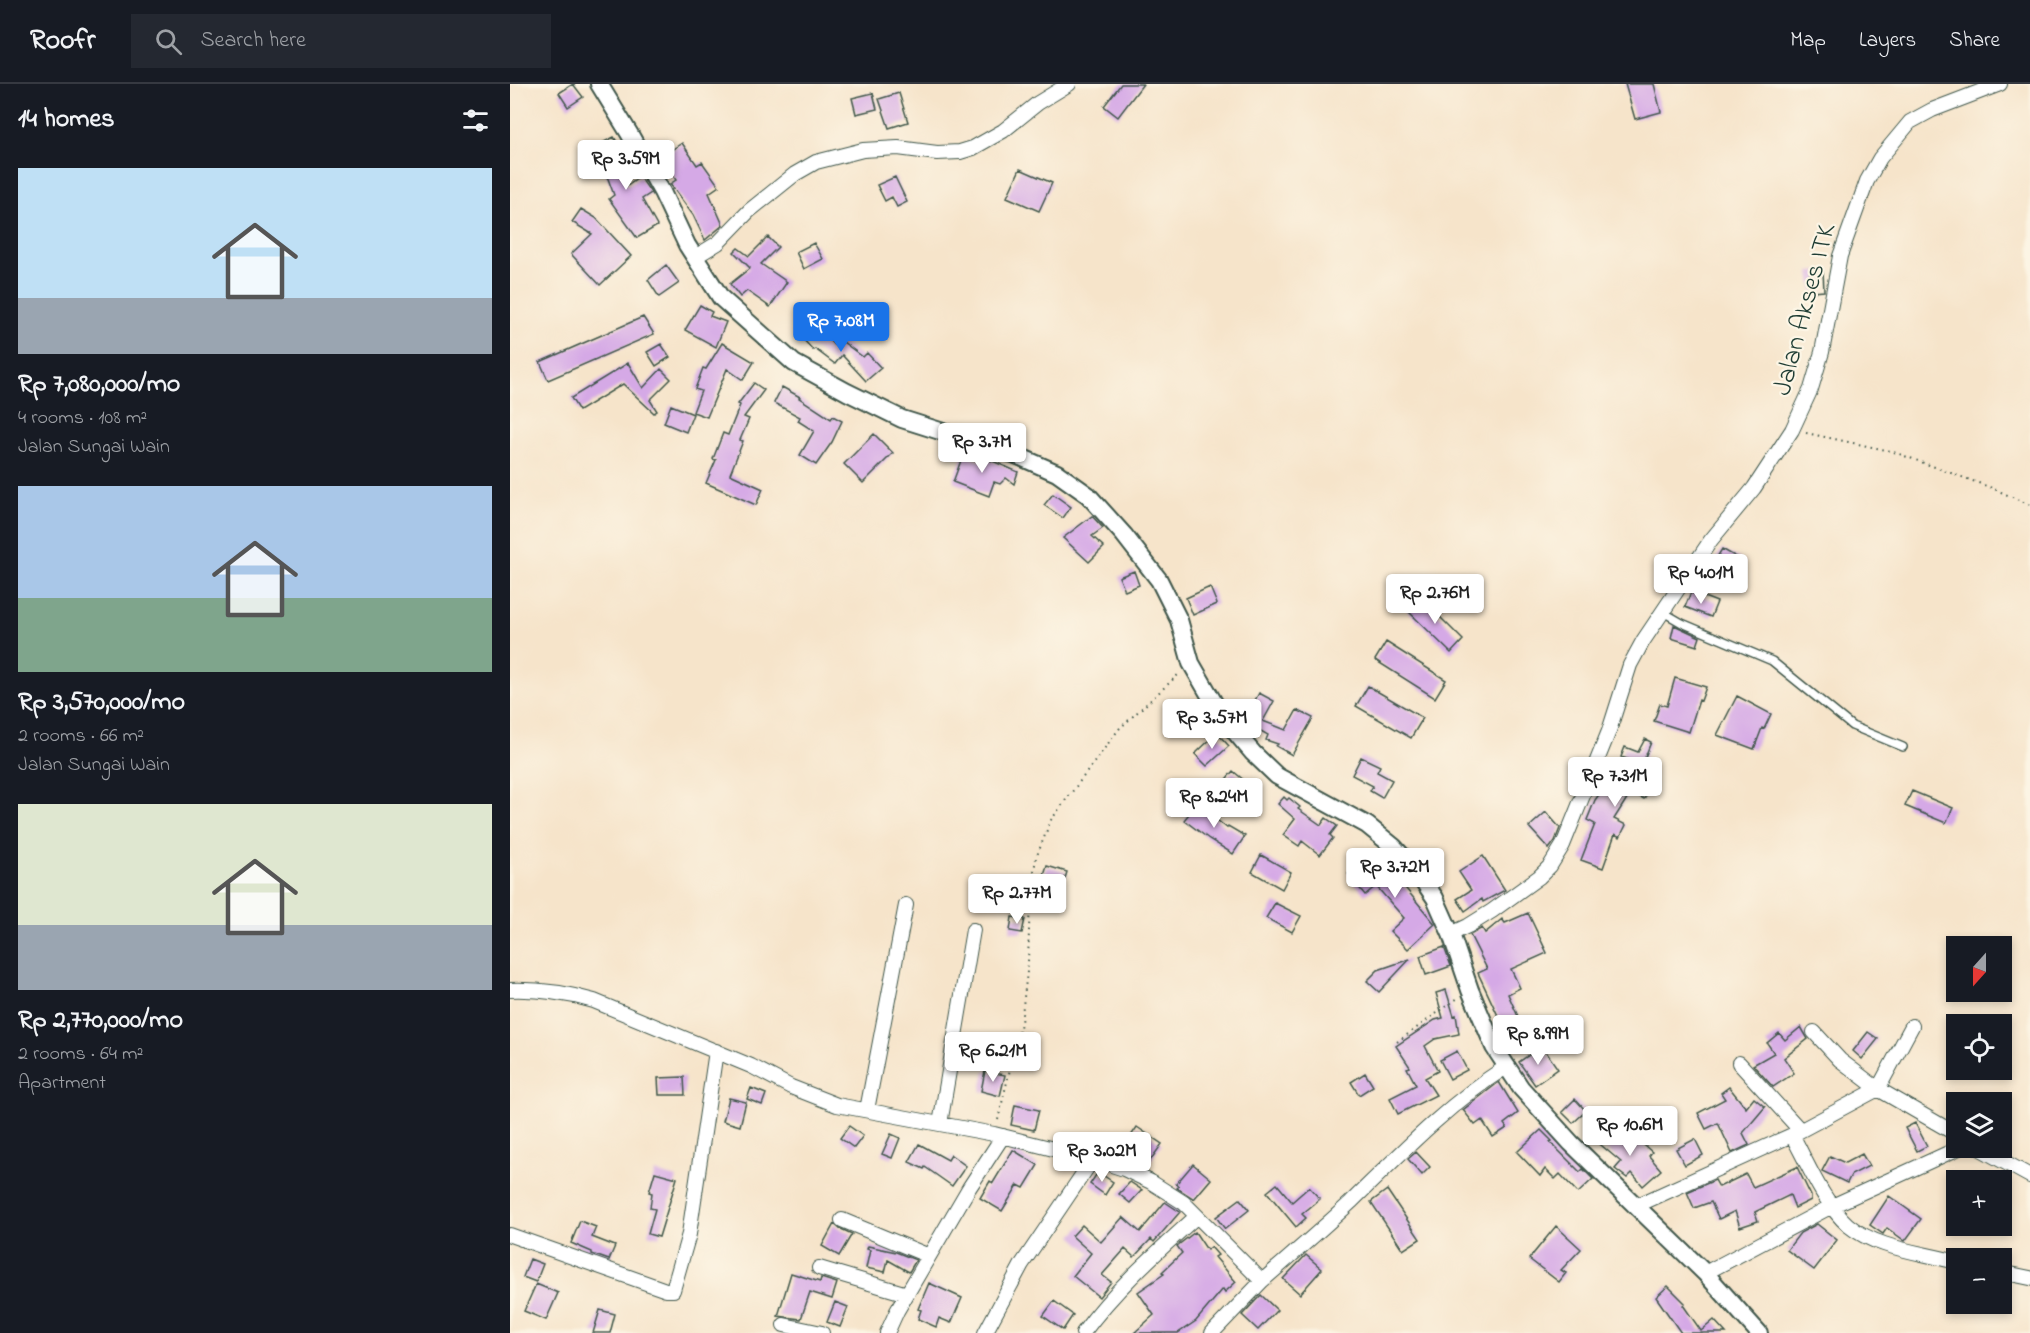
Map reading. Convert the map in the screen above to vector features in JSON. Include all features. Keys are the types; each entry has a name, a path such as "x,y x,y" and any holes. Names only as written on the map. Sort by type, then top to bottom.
{"street":[{"path":"599,84 651,172 695,257 721,298 794,363 902,419 1016,455 1058,473 1088,495 1124,535 1159,580 1179,620 1191,663 1221,715 1253,753 1277,776 1367,825 1394,847 1420,876 1435,898 1451,934 1470,990 1494,1047 1521,1088 1571,1143 1638,1205 1705,1273 1759,1333"},
{"path":"695,257 718,243 749,211 795,174 816,162 863,150 898,148 937,153 960,152 973,148 1003,131 1038,103 1069,84"},
{"name":"Jalan Akses ITK","path":"1451,934 1510,899 1539,877 1550,866 1563,845 1609,731 1630,665 1643,641 1711,540 1754,488 1792,430 1811,389 1822,352 1840,256 1867,181 1880,158 1910,123 1932,110 2000,84"},
{"path":"867,1110 906,905"},
{"path":"940,1124 973,930"},
{"path":"510,990 567,994 594,1000 751,1065 791,1087 837,1105 999,1136 1093,1158 1124,1169 1151,1182 1184,1203 1262,1281"},
{"path":"1638,1205 1796,1132 1878,1089 1912,1026"},
{"path":"1814,1032 1840,1060 1878,1089 1946,1128"},
{"path":"510,1234 666,1290 673,1290 689,1234 716,1051"},
{"path":"1739,1063 1796,1132 1832,1206 1848,1225 1890,1246 1946,1260"},
{"path":"1212,1333 1262,1281 1329,1223 1434,1121 1480,1084 1506,1067"},
{"path":"887,1333 907,1294 999,1136"},
{"path":"1705,1273 1832,1206 1946,1154"},
{"path":"985,1333 1022,1264 1093,1158"},
{"path":"1997,1158 2030,1176"},
{"path":"1083,1333 1095,1316 1152,1257 1197,1216"},
{"path":"842,1220 929,1256"},
{"path":"819,1268 907,1294"},
{"path":"2012,1274 2030,1278"},
{"path":"784,1324 822,1333"}],"lane":[{"path":"1663,612 1682,623 1772,661 1852,726 1903,747"}],"path":[{"path":"1792,430 1891,451 1992,488 2030,505"},
{"path":"999,1136 1021,1023 1028,963 1030,897 1036,858 1051,820 1119,729 1191,663"},
{"path":"1397,1042 1470,990"}],"building":[{"path":"573,84 583,97 568,107 559,93"},
{"path":"1121,84 1143,84 1118,117 1104,106"},
{"path":"1625,84 1654,84 1661,112 1635,119"},
{"path":"873,93 877,109 856,114 852,98"},
{"path":"899,93 908,122 889,128 879,99"},
{"path":"614,137 621,149 614,153 627,186 640,177 651,193 642,199 657,226 637,238 609,199 614,195 594,147"},
{"path":"682,143 697,165 702,162 719,186 709,193 723,225 705,240 693,215 670,184 676,180 661,157"},
{"path":"1020,169 1052,183 1039,211 1007,197"},
{"path":"895,177 907,202 897,207 892,197 885,201 877,185"},
{"path":"581,209 596,218 631,256 600,285 571,254 592,234 572,222"},
{"path":"768,237 778,247 761,264 787,282 770,307 747,291 740,297 730,284 750,268 734,252 738,248 749,256"},
{"path":"814,243 823,259 804,269 796,252"},
{"path":"666,265 679,283 659,297 648,280"},
{"path":"1823,271 1824,291 1813,292 1810,272"},
{"path":"700,305 712,312 710,316 726,322 716,347 685,330"},
{"path":"643,317 654,334 548,380 540,362"},
{"path":"815,325 834,345 839,339 863,357 867,353 881,368 866,381 842,355 835,364 815,349 813,350 802,338"},
{"path":"722,343 754,362 743,380 727,369 707,417 693,412 701,391 695,389 703,368 706,369"},
{"path":"661,344 670,357 656,366 647,352"},
{"path":"628,363 643,388 661,369 671,379 650,400 657,411 654,413 623,384 579,411 571,398"},
{"path":"754,383 764,390 744,417 749,419 730,474 763,489 756,505 706,483 716,460 713,459 723,433 728,435 740,405 738,404"},
{"path":"782,387 831,419 833,416 842,421 832,442 816,465 800,455 814,431 798,421 800,417 774,403"},
{"path":"671,405 693,414 686,432 664,423"},
{"path":"874,434 893,453 863,483 844,464"},
{"path":"963,455 980,461 981,456 1018,472 1014,484 1006,478 1000,484 994,482 989,496 953,482"},
{"path":"1053,494 1071,507 1063,518 1044,505"},
{"path":"1092,516 1103,528 1092,536 1104,547 1089,562 1063,538"},
{"path":"1722,549 1745,562 1738,575 1714,562"},
{"path":"1134,571 1139,585 1125,591 1119,577"},
{"path":"1210,587 1217,604 1193,615 1186,598"},
{"path":"1691,592 1717,602 1711,617 1685,607"},
{"path":"1420,597 1463,640 1451,653 1407,610"},
{"path":"1674,625 1700,637 1697,646 1671,638"},
{"path":"1386,642 1446,680 1435,698 1375,660"},
{"path":"1675,678 1706,687 1701,701 1699,700 1689,732 1654,721 1660,704 1667,706"},
{"path":"1368,686 1423,718 1411,738 1356,706"},
{"path":"1259,693 1274,701 1263,721 1286,730 1297,710 1313,718 1292,755 1276,746 1278,744 1266,740 1268,735 1235,716 1237,711 1247,715"},
{"path":"1737,696 1771,714 1764,729 1762,728 1754,749 1717,735"},
{"path":"1217,733 1229,746 1207,766 1195,754"},
{"path":"1645,739 1651,742 1638,775 1653,783 1644,799 1631,792 1614,819 1626,825 1620,837 1615,834 1603,868 1581,860 1595,824 1587,820 1595,800 1603,789 1613,795 1633,761 1621,757 1625,747 1638,752"},
{"path":"1361,757 1380,766 1377,772 1392,780 1382,798 1370,791 1373,786 1352,775"},
{"path":"1233,771 1245,781 1235,794 1222,784"},
{"path":"1912,791 1953,808 1946,823 1905,806"},
{"path":"1284,797 1287,800 1289,798 1300,807 1298,809 1321,825 1326,818 1337,826 1330,835 1333,838 1320,855 1302,841 1299,846 1283,835 1295,819 1278,804"},
{"path":"1197,804 1227,828 1228,826 1245,836 1233,854 1184,820"},
{"path":"1546,812 1560,828 1549,849 1529,827"},
{"path":"1384,853 1398,868 1393,873 1435,924 1408,949 1390,931 1404,918 1376,886 1365,895 1348,874 1359,866 1365,873"},
{"path":"1261,855 1291,872 1282,889 1252,872"},
{"path":"1483,856 1505,890 1483,902 1482,899 1465,911 1457,899 1471,890 1459,872"},
{"path":"1047,866 1067,872 1063,885 1043,879"},
{"path":"1275,903 1301,916 1292,932 1266,918"},
{"path":"1528,913 1547,953 1511,969 1520,988 1508,994 1521,1023 1531,1020 1536,1039 1508,1048 1502,1029 1507,1025 1502,1024 1478,973 1487,969 1470,935 1482,928 1485,933 1502,919 1505,923"},
{"path":"1012,917 1025,919 1022,933 1010,931"},
{"path":"1444,947 1451,966 1426,975 1420,956"},
{"path":"1410,959 1379,992 1367,981 1378,970"},
{"path":"1446,990 1454,1016 1456,1015 1459,1034 1435,1039 1425,1046 1438,1071 1425,1078 1436,1095 1398,1114 1390,1098 1416,1085 1407,1068 1410,1067 1396,1046 1435,1020 1443,1018 1436,993"},
{"path":"1801,1027 1808,1039 1784,1058 1794,1073 1773,1087 1753,1065 1774,1053 1767,1043 1779,1033 1785,1040"},
{"path":"1868,1032 1878,1039 1862,1059 1853,1051"},
{"path":"1542,1046 1558,1069 1535,1085 1519,1062"},
{"path":"1457,1051 1467,1070 1450,1079 1440,1060"},
{"path":"985,1071 1005,1075 1000,1096 981,1091"},
{"path":"1365,1073 1373,1086 1359,1095 1351,1082"},
{"path":"684,1077 685,1095 659,1095 658,1078"},
{"path":"1499,1082 1518,1113 1504,1124 1507,1128 1493,1137 1482,1120 1475,1125 1463,1110"},
{"path":"1729,1087 1746,1108 1754,1098 1765,1107 1743,1133 1749,1145 1732,1153 1718,1123 1706,1129 1698,1113 1725,1099 1721,1093"},
{"path":"751,1088 766,1094 762,1105 747,1099"},
{"path":"729,1098 746,1102 740,1126 723,1121"},
{"path":"1575,1099 1586,1111 1573,1123 1562,1112"},
{"path":"1015,1105 1039,1110 1034,1130 1011,1125"},
{"path":"1915,1123 1927,1146 1917,1151 1905,1128"},
{"path":"849,1126 863,1136 854,1148 840,1138"},
{"path":"1137,1127 1162,1144 1144,1169 1120,1152"},
{"path":"1606,1128 1630,1148 1638,1140 1652,1152 1649,1156 1661,1170 1643,1186 1632,1173 1627,1178 1615,1169 1621,1162 1595,1140"},
{"path":"1541,1130 1580,1172 1583,1169 1593,1179 1578,1193 1560,1174 1555,1179 1545,1169 1540,1176 1517,1152"},
{"path":"891,1134 900,1138 892,1158 882,1154"},
{"path":"1695,1139 1703,1155 1685,1165 1676,1149"},
{"path":"919,1144 948,1160 951,1155 966,1166 952,1186 925,1167 924,1169 909,1162"},
{"path":"1013,1150 1038,1165 1024,1188 1018,1185 1002,1211 980,1198 990,1181 993,1183"},
{"path":"1416,1152 1430,1167 1422,1175 1408,1159"},
{"path":"1862,1154 1869,1166 1851,1175 1847,1183 1822,1171 1830,1156 1845,1163"},
{"path":"1193,1164 1211,1179 1194,1199 1177,1188 1179,1186 1176,1184"},
{"path":"1797,1167 1811,1200 1795,1208 1790,1195 1755,1212 1758,1221 1740,1227 1735,1211 1719,1219 1711,1202 1694,1208 1687,1192 1715,1180 1719,1187 1746,1174 1753,1187"},
{"path":"655,1172 677,1178 659,1237 648,1234 655,1209 650,1208 652,1193 649,1192"},
{"path":"1098,1172 1113,1182 1105,1195 1090,1184"},
{"path":"1130,1182 1142,1190 1130,1203 1119,1194"},
{"path":"1277,1184 1292,1202 1309,1187 1320,1199 1302,1214 1306,1218 1296,1227 1267,1192"},
{"path":"1387,1190 1420,1239 1403,1250 1371,1202"},
{"path":"1889,1196 1921,1219 1905,1241 1887,1228 1883,1234 1870,1225"},
{"path":"1240,1199 1249,1210 1225,1229 1216,1217"},
{"path":"1165,1202 1180,1212 1154,1242 1151,1239 1134,1257 1125,1249 1102,1275 1111,1282 1099,1297 1073,1276 1091,1253 1072,1236 1082,1225 1101,1242 1123,1217 1140,1232"},
{"path":"580,1221 596,1227 592,1237 615,1246 609,1260 571,1243"},
{"path":"834,1224 852,1234 839,1256 822,1246"},
{"path":"1817,1224 1837,1240 1814,1270 1787,1250 1800,1233"},
{"path":"1556,1226 1581,1249 1561,1270 1566,1273 1559,1282 1529,1259"},
{"path":"1195,1232 1207,1250 1211,1247 1218,1255 1215,1257 1236,1282 1225,1292 1223,1289 1196,1321 1178,1333 1134,1333 1154,1315 1138,1292 1164,1274 1162,1272 1182,1253 1177,1246"},
{"path":"868,1246 896,1252 916,1260 909,1272 888,1260 885,1272 866,1268 870,1250 867,1249"},
{"path":"1306,1255 1322,1269 1300,1294 1283,1279"},
{"path":"530,1259 543,1264 536,1282 523,1277"},
{"path":"791,1273 820,1282 821,1278 837,1283 832,1299 810,1292 801,1319 778,1316"},
{"path":"929,1283 962,1298 951,1323 939,1318 936,1327 918,1319 921,1310 918,1309"},
{"path":"536,1284 558,1293 546,1320 524,1311"},
{"path":"1668,1286 1685,1303 1683,1305 1701,1331 1714,1320 1726,1333 1681,1333 1656,1297"},
{"path":"1261,1295 1277,1310 1258,1330 1242,1315"},
{"path":"1054,1301 1073,1315 1063,1330 1043,1316"},
{"path":"835,1302 848,1307 840,1327 827,1322"},
{"path":"600,1310 615,1314 610,1333 593,1333"}]}
